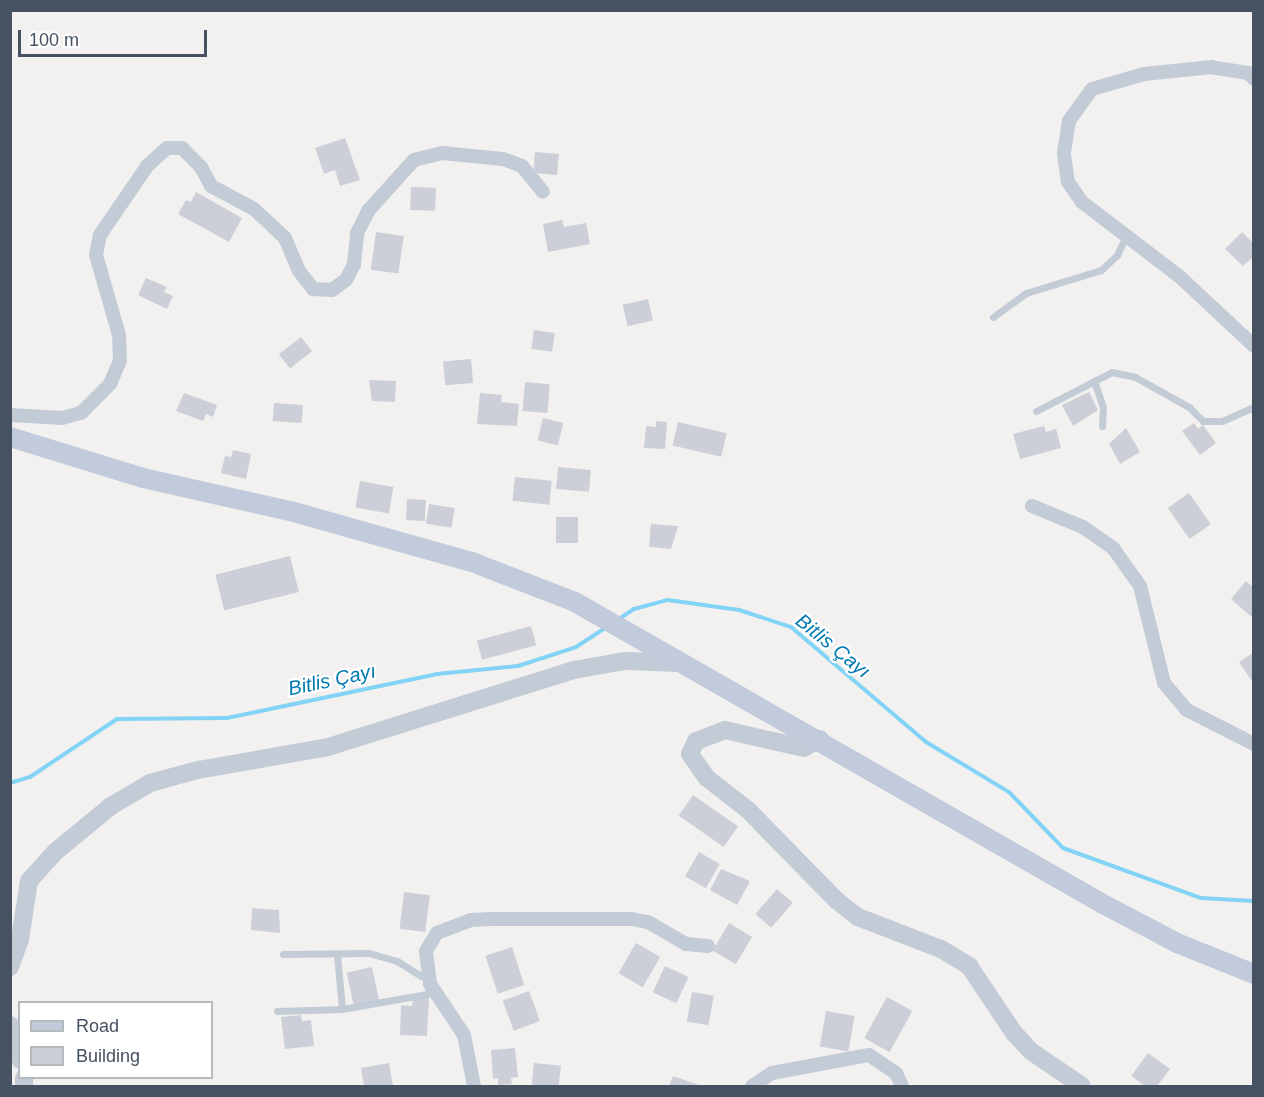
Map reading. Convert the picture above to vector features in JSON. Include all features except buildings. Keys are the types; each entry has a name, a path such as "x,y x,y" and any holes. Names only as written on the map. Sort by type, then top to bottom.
{"main road":[{"path":"10,437 143,478 294,512 472,562 575,602 820,739 1114,909 1177,943 1254,974"}],"street":[{"path":"1254,79 1248,73 1212,67 1144,74 1092,89 1070,121 1065,171 1082,202 1127,234 1254,346"},
{"path":"10,415 63,418 81,413 110,384 120,361 119,335 96,255 99,235 147,166 167,148 182,148 201,167 211,186 254,209 285,237 299,271 313,289 332,290 346,280 354,264 357,233 368,211 414,160 442,153 503,159 522,166 543,192"},
{"path":"1032,506 1083,527 1113,548 1140,586 1164,683 1187,711 1254,744"},
{"path":"10,967 20,939 29,881 55,852 111,806 150,783 198,770 328,747 574,670 625,661 681,663"},
{"path":"820,739 804,748 724,730 696,741 690,754 707,778 748,810 836,900 858,917 941,949 969,966 1014,1033 1032,1052 1083,1086"},
{"path":"474,1086 464,1035 433,993 428,975 426,951 429,941 437,933 471,921 633,919 648,922 686,944 708,946"},
{"path":"10,1025 18,1053"},
{"path":"752,1086 772,1073 869,1054 896,1073 902,1086"}],"lane":[{"path":"993,317 1026,293 1101,270 1117,255 1127,234"},
{"path":"1036,411 1112,372 1123,372 1189,407 1203,421 1222,421 1254,407"},
{"path":"1094,381 1103,407 1102,426"},
{"path":"283,954 384,956 416,974 428,975"},
{"path":"337,954 342,1009"},
{"path":"277,1011 342,1009 433,993"}],"waterway":[{"name":"Bitlis Çayı","path":"619,619 634,609 668,600 739,610 791,627 926,742 1009,792 1063,848 1201,898 1254,901"},
{"name":"Bitlis Çayı","path":"10,783 30,777 117,719 227,718 437,674 518,666 576,647 605,628"}]}
